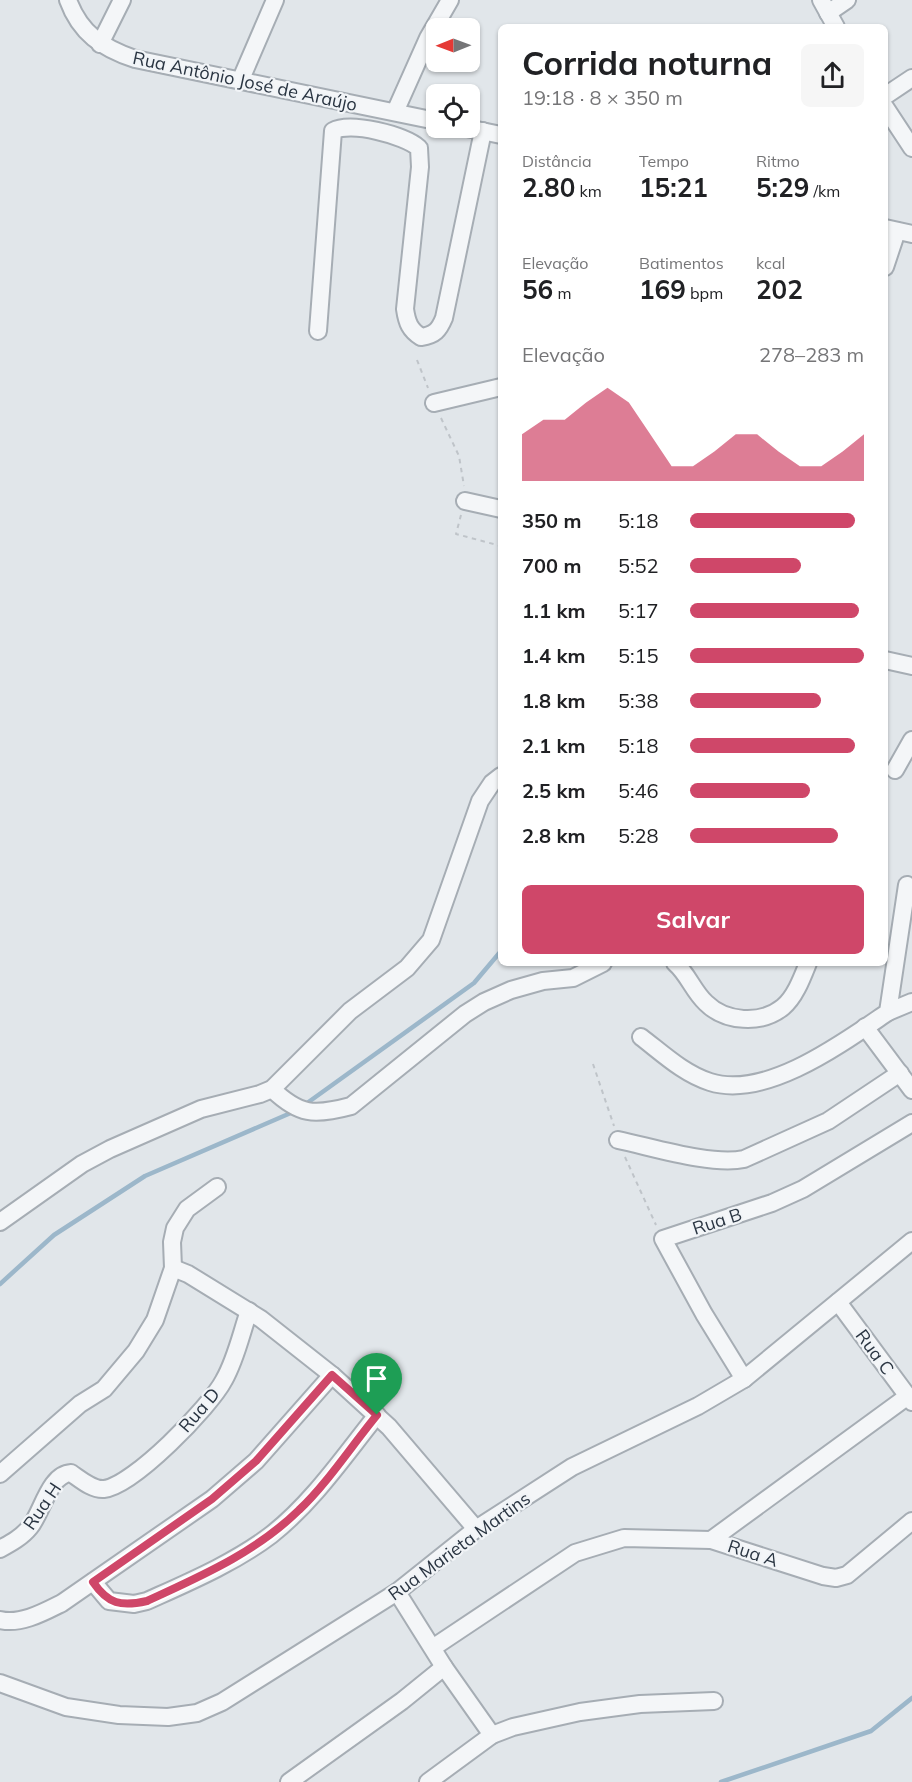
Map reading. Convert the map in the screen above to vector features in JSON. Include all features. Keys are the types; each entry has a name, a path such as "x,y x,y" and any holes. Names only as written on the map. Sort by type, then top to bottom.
{"street":[{"path":"100,44 122,0"},
{"path":"242,80 275,0"},
{"path":"395,112 428,38 450,0"},
{"path":"828,13 847,0"},
{"name":"Rua Antônio José de Araújo","path":"70,5 88,34 117,53 159,65 426,119"},
{"path":"888,94 912,78"},
{"path":"888,112 912,148"},
{"path":"318,332 333,131 348,126 410,141 419,148 420,166 405,309 407,322 412,331 422,337 433,335 440,328 444,318 474,138"},
{"path":"480,130 498,134"},
{"path":"888,259 898,231"},
{"path":"434,403 498,388"},
{"path":"465,501 498,507"},
{"path":"888,661 912,666"},
{"path":"890,770 912,740"},
{"path":"890,770 912,767"},
{"path":"0,1222 82,1164 110,1149 201,1109 272,1089 350,1011 407,968 431,940 480,801 498,778"},
{"path":"888,1012 907,885"},
{"path":"272,1089 288,1105 308,1112 337,1110 351,1106 465,1014 484,1002 529,984 584,974 598,966"},
{"path":"677,966 707,1005 731,1019 748,1020 782,1008 792,997 807,966"},
{"path":"641,1037 672,1061 709,1082 734,1085 756,1083 795,1068 865,1028 888,1012 912,1002"},
{"path":"865,1028 912,1090"},
{"path":"618,1140 715,1160 744,1160 828,1121 900,1073"},
{"name":"Rua B","path":"744,1379 717,1336 663,1239 772,1203 803,1189 912,1123"},
{"path":"0,1474 80,1404 104,1389 136,1351 155,1320 173,1268 172,1242 175,1228 187,1209 217,1187"},
{"name":"Rua Marieta Martins","path":"0,1683 66,1707 119,1715 168,1717 197,1713 222,1702 397,1592 476,1529 572,1467 698,1406 744,1379 912,1241"},
{"path":"173,1268 188,1274 249,1311 294,1342 377,1415 476,1529"},
{"name":"Rua C","path":"838,1302 910,1399"},
{"name":"Rua D","path":"117,1485 176,1436 201,1412 214,1395 230,1369 249,1311"},
{"path":"0,1620 14,1621 41,1614 62,1603 212,1499 256,1461 332,1375"},
{"path":"711,1540 910,1399"},
{"path":"93,1582 109,1601 134,1604 147,1601 237,1558 271,1535 300,1509 377,1415"},
{"name":"Rua H","path":"0,1549 14,1542 31,1527 52,1487 66,1474 71,1473 94,1488 103,1489 117,1485"},
{"name":"Rua A","path":"434,1647 575,1553 624,1538 711,1540 823,1576 836,1578 847,1575 912,1521"},
{"path":"397,1592 434,1647 444,1667 492,1735"},
{"path":"289,1782 402,1701 444,1667"},
{"path":"0,1696 25,1693"},
{"path":"428,1782 492,1735 513,1727 580,1712 640,1704 714,1701"}],"path":[{"path":"417,360 459,456 462,469 465,501 456,534 498,545"}],"waterway":[{"path":"303,1106 474,983 498,955"},
{"path":"0,1284 54,1235 145,1176 293,1112"},
{"path":"721,1782 871,1731 912,1698"}],"route":[{"path":"332,1375 377,1415 300,1509 271,1535 237,1558 147,1601 134,1604 109,1601 102,1596 93,1582 212,1499 256,1461 332,1375"}]}
